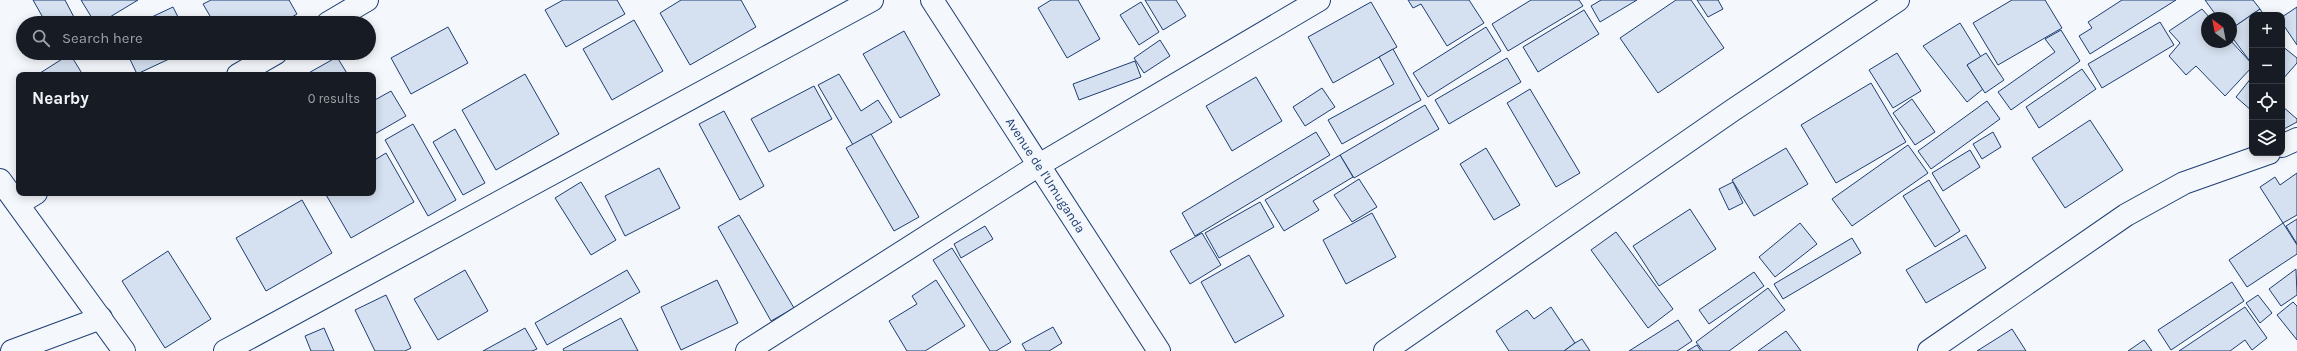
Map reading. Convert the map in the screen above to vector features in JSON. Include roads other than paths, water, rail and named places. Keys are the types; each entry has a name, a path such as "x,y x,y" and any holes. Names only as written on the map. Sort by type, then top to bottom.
{"street":[{"path":"340,16 367,0"},
{"path":"224,351 872,0"},
{"name":"Avenue de l'Umuganda","path":"932,0 1159,351"},
{"path":"747,351 1039,165 1319,0"},
{"path":"1385,351 1733,110 1898,0"},
{"path":"243,72 264,60"},
{"path":"2285,145 2297,139"},
{"path":"1930,351 2126,215 2184,183 2260,156"},
{"path":"0,180 16,191"},
{"path":"27,198 101,318 124,351"},
{"path":"12,351 101,318"}]}
